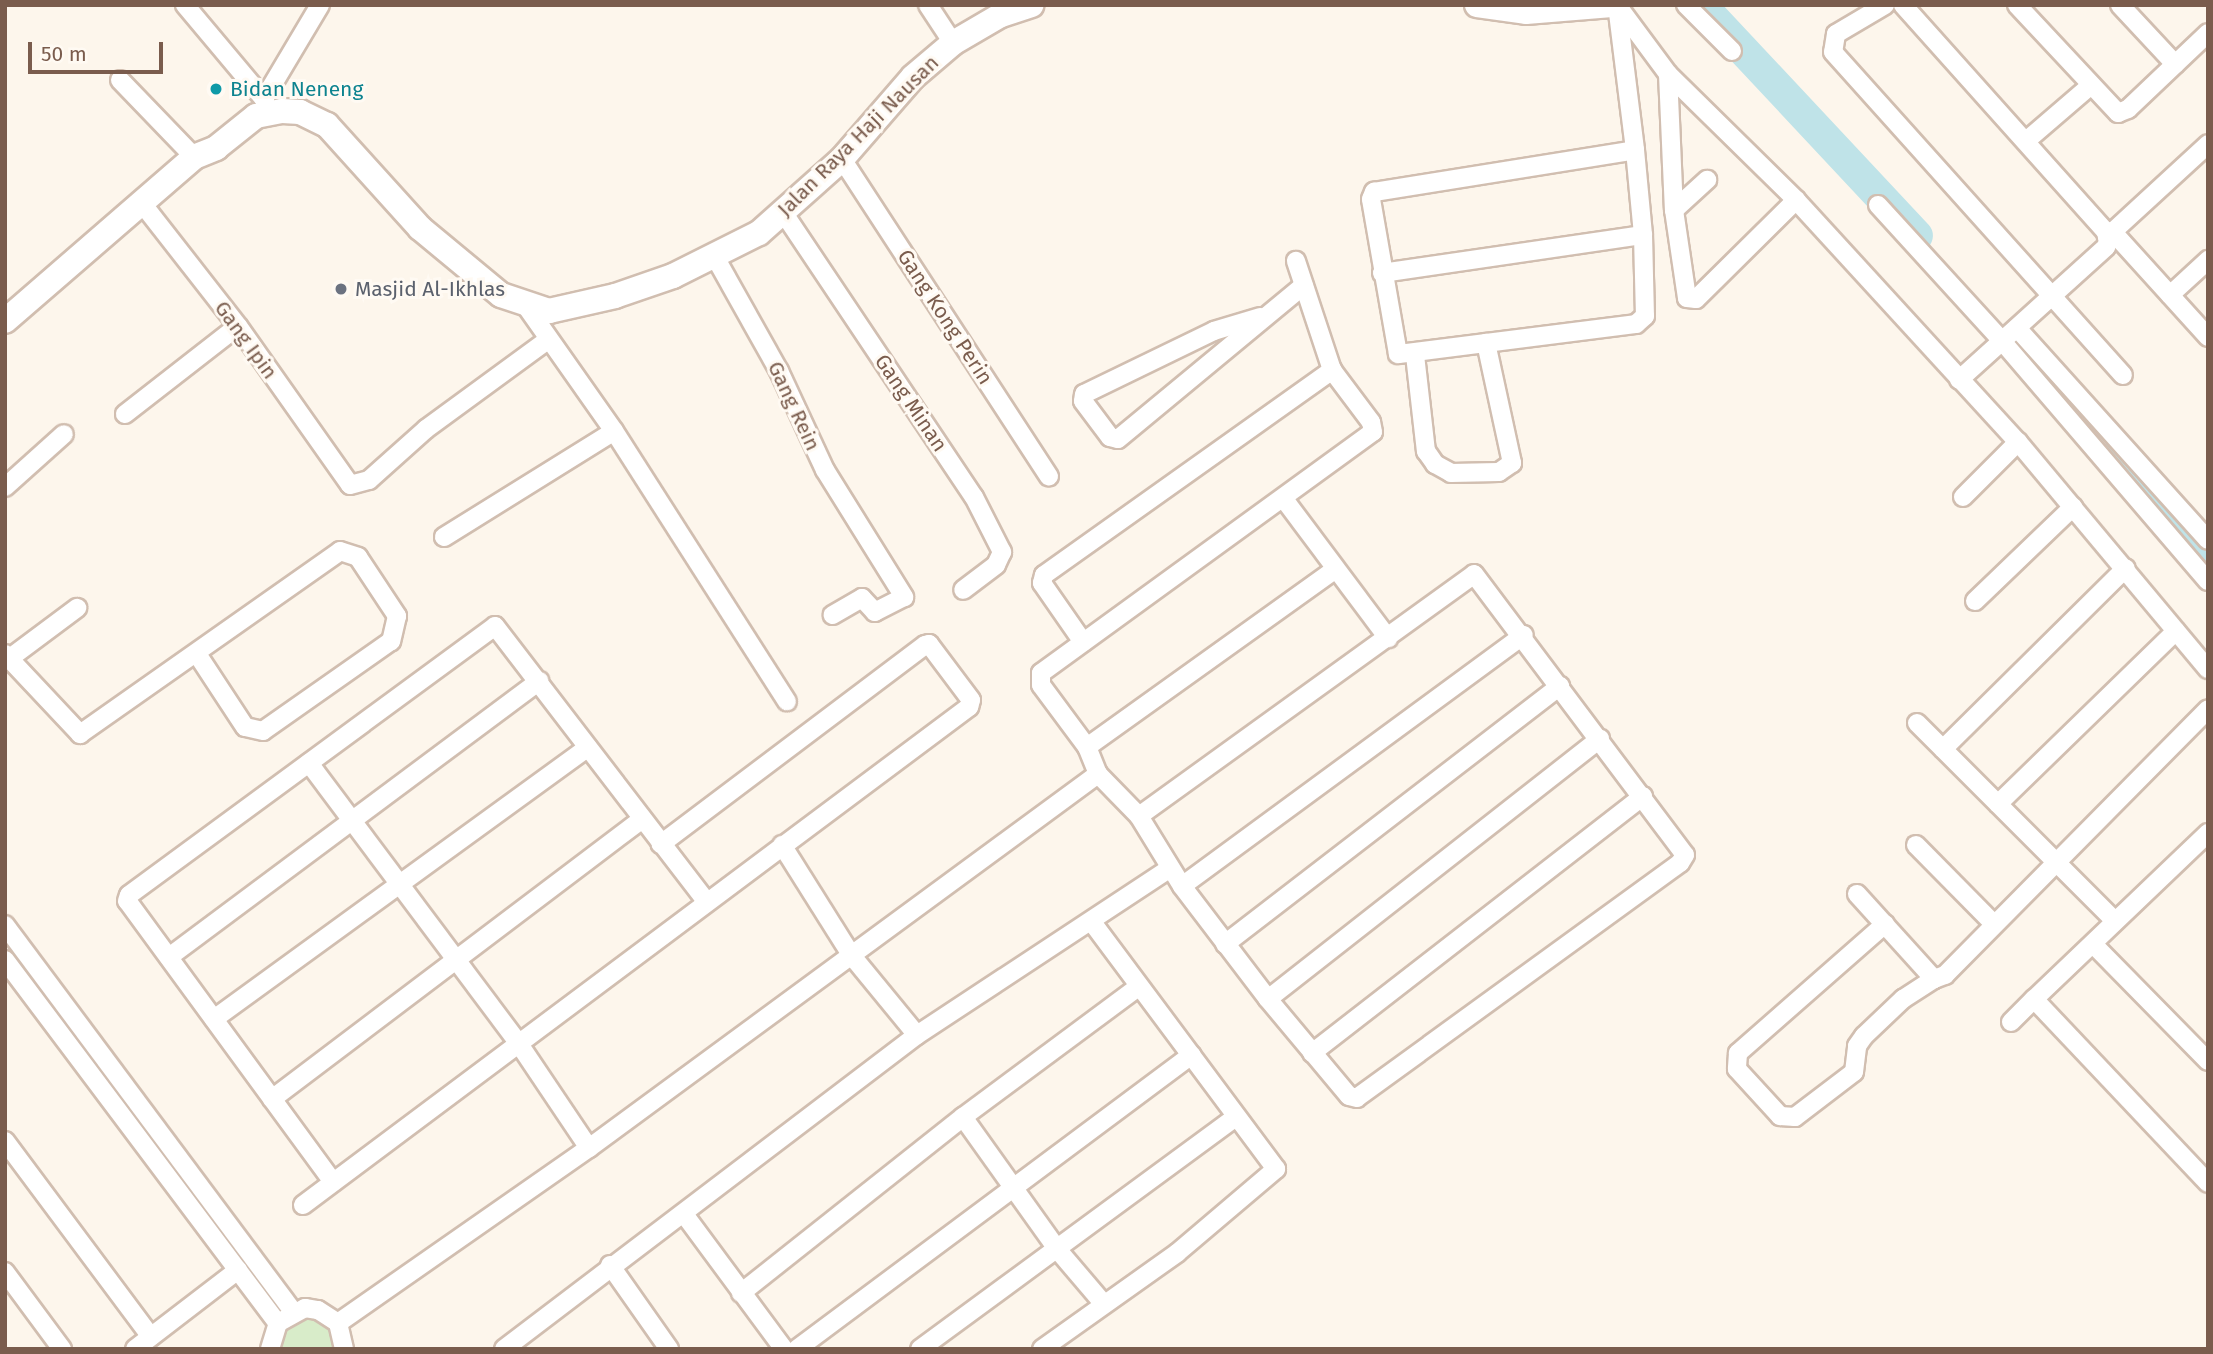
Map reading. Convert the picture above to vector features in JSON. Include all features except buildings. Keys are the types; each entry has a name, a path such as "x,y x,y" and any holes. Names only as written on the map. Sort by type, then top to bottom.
{"street":[{"path":"184,5 266,106 320,5"},
{"path":"928,5 953,43"},
{"name":"Jalan Raya Haji Nausan","path":"5,321 194,157 216,148 266,106 300,112 327,125 355,160 453,259 500,295 527,307 566,310 647,286 715,257 759,233 842,159 913,77 953,43 1001,15 1031,5"},
{"path":"1477,5 1541,12 1615,5"},
{"path":"1615,5 1668,74 1796,200 2018,442 2208,669"},
{"path":"1615,5 1635,150 1643,235 1646,311 1642,320 1415,355 1397,352 1371,199 1379,189 1635,150"},
{"path":"1686,5 1732,51"},
{"path":"1885,5 1836,34 1833,52 2123,375"},
{"path":"1903,5 2110,234 2208,337"},
{"path":"2017,5 2114,111 2123,113 2208,33"},
{"path":"2120,5 2175,64"},
{"path":"1668,74 1674,211 1684,290 1693,300 1796,200"},
{"path":"120,80 194,157"},
{"path":"2025,141 2090,86"},
{"path":"1959,380 2106,247 2110,234 2208,144"},
{"name":"Gang Kong Perin","path":"842,159 1049,476"},
{"path":"1674,211 1707,180"},
{"name":"Gang Ipin","path":"141,202 237,326 347,482 354,486 369,480 426,429 549,339"},
{"path":"1878,205 2002,341 2208,581"},
{"name":"Gang Minan","path":"783,212 974,497 1002,552 996,565 963,590"},
{"path":"1382,274 1643,235"},
{"name":"Gang Rein","path":"715,257 779,371 825,470 904,597 875,612 862,598 833,615"},
{"path":"2170,295 2208,260"},
{"path":"1139,816 1474,574 1524,635 1682,848 1681,863 1357,1098 1349,1096 1268,999 1182,886 1139,816 1098,774 1087,747 1040,678 1041,673 1373,432 1371,422 1332,370 1296,261"},
{"path":"1260,317 1214,331 1084,394 1083,401 1110,438 1118,439 1260,317 1304,285"},
{"path":"527,307 614,431 787,701"},
{"path":"125,414 237,326"},
{"path":"2017,328 2208,540"},
{"path":"1415,355 1426,451 1451,473 1499,472 1512,463 1486,344"},
{"path":"1083,642 1042,583 1044,576 1332,370"},
{"path":"444,537 614,431"},
{"path":"5,487 64,434"},
{"path":"1964,497 2018,442"},
{"path":"1284,499 1388,638"},
{"path":"1975,601 2073,507"},
{"path":"77,608 8,656 74,730 86,732 340,551 358,557 397,616 391,641 263,731 245,727 197,654"},
{"path":"1943,749 2126,568"},
{"path":"1087,747 1336,569"},
{"path":"333,1182 127,896 492,627 500,628 641,820 706,901"},
{"path":"1998,804 2176,631"},
{"path":"1182,886 1524,635"},
{"path":"303,1205 517,1041 969,707 971,700 929,644 661,844"},
{"path":"169,957 539,681"},
{"path":"1225,944 1560,686"},
{"path":"1885,924 1738,1053 1737,1069 1780,1116 1795,1116 1854,1072 1857,1046 1864,1037 1903,999 1945,975 2055,860 2208,709"},
{"path":"1917,723 2115,921"},
{"path":"1268,999 1600,739"},
{"path":"214,1019 588,747"},
{"path":"309,763 517,1041 589,1148"},
{"path":"338,1323 589,1148 1098,774"},
{"path":"1312,1053 1643,796"},
{"path":"272,1099 457,962 641,820"},
{"path":"2011,1022 2208,833"},
{"path":"782,845 852,956 917,1035"},
{"path":"1916,845 1994,924"},
{"path":"504,1349 610,1265 684,1214 917,1035 1170,868"},
{"path":"1857,894 1934,979"},
{"path":"1042,1349 1102,1303 1177,1253 1276,1169 1234,1118 1191,1055 1091,921"},
{"path":"5,925 293,1311"},
{"path":"2093,944 2208,1061"},
{"path":"5,960 278,1323"},
{"path":"741,1293 962,1117 1138,987"},
{"path":"2034,999 2208,1183"},
{"path":"797,1349 1191,1055"},
{"path":"117,1109 134,1098"},
{"path":"962,1117 1014,1185 1057,1249 1102,1303"},
{"path":"920,1349 1234,1118"},
{"path":"5,1141 151,1337"},
{"path":"684,1214 784,1349"},
{"path":"610,1265 669,1349"},
{"path":"135,1349 238,1270"},
{"path":"5,1272 62,1349"},
{"path":"270,1349 278,1323 293,1311 317,1310 338,1323 344,1349"}],"green space":[{"path":"318,1310 344,1349 270,1349 274,1327"}],"waterway":[{"path":"1701,5 1917,236"},
{"path":"2113,458 2208,564"}],"place":[{"name":"Bidan Neneng","path":"216,89"},
{"name":"Masjid Al-Ikhlas","path":"341,289"}]}
